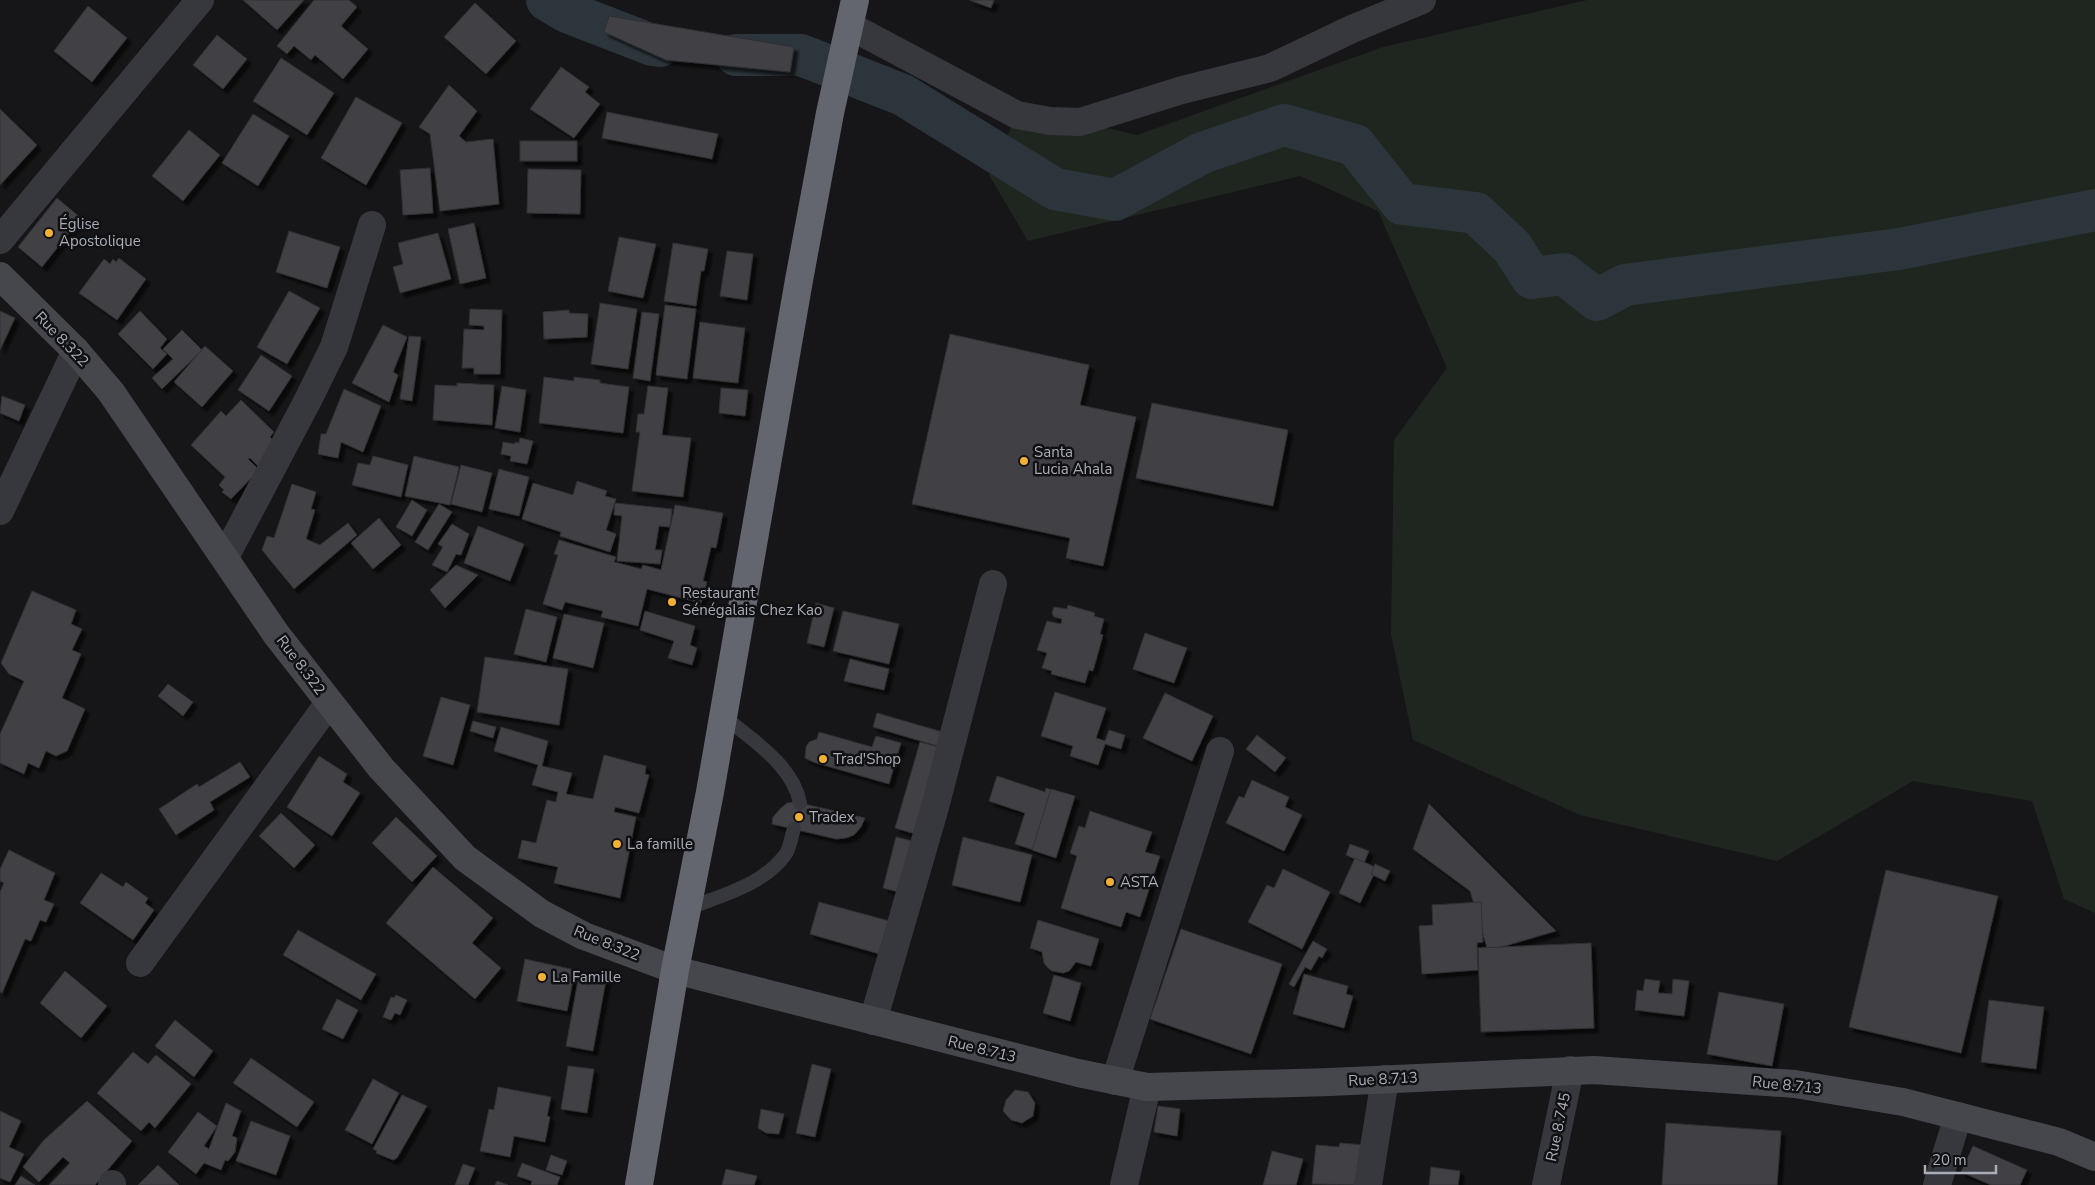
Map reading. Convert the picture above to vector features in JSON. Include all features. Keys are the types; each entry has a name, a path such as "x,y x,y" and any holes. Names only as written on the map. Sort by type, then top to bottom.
{"highway":[{"path":"639,1185 675,970 723,716 799,280 830,112 852,13"}],"main road":[{"name":"Rue 8.322","path":"0,276 76,351 111,392 276,634 381,768 465,858 542,914 584,936 675,970"},
{"name":"Rue 8.713","path":"675,970 1078,1074 1147,1087 1385,1080 1570,1070 1795,1084 1903,1102 2059,1142 2095,1157"}],"street":[{"path":"0,240 200,0"},
{"path":"852,13 1017,115 1050,121 1080,122 1182,90 1270,68 1352,29 1422,0"},
{"path":"225,557 308,400 334,346 372,225"},
{"path":"0,511 76,351"},
{"path":"873,1021 934,807 994,584"},
{"path":"140,963 329,703"},
{"path":"1115,1081 1220,751"},
{"name":"Rue 8.745","path":"1546,1185 1570,1070"},
{"path":"1368,1185 1385,1080"},
{"path":"1124,1185 1147,1087"},
{"path":"1937,1185 1958,1116"}],"lane":[{"path":"723,716 770,754 798,791 800,803"},
{"path":"687,909 745,886 766,875 787,854 794,829"}],"shaded area":[{"path":"1587,0 2095,0 2095,913 2064,899 2032,801 1913,781 1777,861 1580,815 1413,740 1391,634 1394,440 1447,368 1378,211 1300,176 1028,241 989,175 1017,115 1080,122 1137,135 1383,47"}],"building":[{"path":"243,0 304,0 277,30"},
{"path":"314,0 349,0 357,7 341,26 368,49 343,79 315,55 311,60 294,46 287,54 277,46"},
{"path":"969,0 994,0 991,8"},
{"path":"475,3 516,41 486,74 444,37"},
{"path":"88,6 127,38 92,82 54,51"},
{"path":"609,16 794,47 790,72 666,60 604,32"},
{"path":"217,35 247,59 223,89 193,65"},
{"path":"281,58 334,93 307,135 253,101"},
{"path":"561,67 589,87 585,92 600,104 574,138 530,109"},
{"path":"449,85 477,111 459,136 466,142 493,139 499,204 440,211 430,134 419,127"},
{"path":"356,97 402,123 366,185 321,158"},
{"path":"0,109 37,145 0,185"},
{"path":"607,112 718,134 712,159 602,138"},
{"path":"253,114 289,136 258,186 222,163"},
{"path":"189,130 220,155 183,201 152,176"},
{"path":"520,141 577,141 577,161 520,161"},
{"path":"430,168 433,213 403,215 400,170"},
{"path":"528,169 581,170 580,214 527,213"},
{"name":"Église Apostolique","path":"57,198 81,218 42,267 18,247"},
{"path":"474,223 486,278 460,284 448,229"},
{"path":"289,231 340,247 327,288 276,272"},
{"path":"438,233 451,279 400,293 393,267 403,264 398,243"},
{"path":"619,237 656,244 643,298 608,291"},
{"path":"673,243 708,249 704,271 701,271 696,306 664,301"},
{"path":"727,251 753,254 747,300 720,296"},
{"path":"119,258 146,279 117,320 79,293 104,259 110,264 113,259 116,262"},
{"path":"289,291 320,308 287,364 257,347"},
{"path":"600,303 637,309 628,369 591,364"},
{"path":"665,305 696,309 687,379 656,375"},
{"path":"470,309 502,310 500,374 474,374 474,368 462,368 464,329 484,330 484,326 469,325"},
{"path":"569,310 569,313 588,314 587,337 544,339 543,312"},
{"path":"0,311 15,318 0,350"},
{"path":"140,311 167,339 160,348 167,354 153,369 118,334"},
{"path":"642,312 659,314 650,381 633,378"},
{"path":"700,322 745,328 738,383 693,378"},
{"path":"383,325 407,337 393,372 398,375 389,402 352,383"},
{"path":"182,330 202,350 162,389 152,378 173,359 163,349"},
{"name":"Santa Lucia Ahala","path":"950,334 1089,365 1080,405 1136,417 1103,566 1066,558 1070,538 912,504"},
{"path":"409,336 421,337 412,401 400,399"},
{"path":"205,346 233,371 202,407 174,382"},
{"path":"261,355 292,376 269,411 238,390"},
{"path":"544,377 574,381 574,377 600,380 600,383 629,387 623,433 539,423"},
{"path":"457,383 494,385 492,425 433,420 435,385 457,386"},
{"path":"502,386 526,390 520,432 495,428"},
{"path":"648,386 668,388 662,435 691,438 683,497 632,491 640,432 636,432 638,414 644,414"},
{"path":"721,388 748,390 745,416 719,413"},
{"path":"344,389 381,406 363,452 341,442 338,458 318,454 321,434 326,434"},
{"path":"2,396 25,405 19,421 0,413"},
{"path":"241,400 274,432 270,437 283,450 260,468 250,458 248,459 259,470 231,499 222,492 224,490 219,485 225,477 191,445 221,411 226,416"},
{"path":"1152,403 1288,430 1273,506 1136,478"},
{"path":"520,438 533,441 527,464 510,461 511,456 501,454 503,442 515,444 515,442 519,443"},
{"path":"373,456 408,465 401,497 352,485 358,463 370,465"},
{"path":"414,456 459,467 450,505 405,496"},
{"path":"461,465 492,473 482,512 451,504"},
{"path":"499,469 529,477 519,516 489,509"},
{"path":"577,481 607,491 605,496 616,499 606,530 616,534 610,552 560,536 561,532 522,519 533,483 573,495"},
{"path":"292,484 316,492 311,509 315,510 306,539 320,545 348,523 357,535 294,589 262,550 267,536 274,538"},
{"path":"412,500 427,510 412,536 396,527"},
{"path":"615,503 672,509 670,527 659,526 655,550 662,550 660,564 617,561 622,516 614,515"},
{"path":"439,504 452,512 428,550 415,542"},
{"path":"675,505 723,513 716,548 711,547 703,581 707,582 701,603 647,589 638,626 601,617 603,611 565,602 562,610 543,604 558,555 554,554 559,540 616,557 614,562 641,569 643,565 661,570"},
{"path":"379,518 401,545 373,569 351,543"},
{"path":"452,524 469,534 461,555 456,554 447,572 432,565 443,547 438,544"},
{"path":"478,526 524,544 510,581 464,563"},
{"path":"456,565 478,575 445,608 430,590"},
{"path":"32,591 76,610 71,624 82,629 72,650 81,654 62,698 85,709 67,751 56,756 46,751 39,768 28,763 24,774 0,763 0,734 24,681 9,674 1,663"},
{"path":"816,603 834,608 824,647 807,643"},
{"path":"1068,605 1095,613 1094,616 1104,619 1100,634 1103,635 1093,671 1089,670 1085,683 1051,674 1052,671 1042,668 1047,653 1037,650 1047,621 1061,624 1062,619 1054,617 1052,613 1054,607 1067,609"},
{"path":"526,609 557,617 546,662 514,654"},
{"path":"645,611 695,626 690,645 697,648 692,665 668,658 674,641 640,630"},
{"path":"843,611 899,624 889,664 833,651"},
{"path":"564,614 604,623 593,668 553,658"},
{"path":"1145,633 1187,648 1174,683 1133,669"},
{"path":"485,657 568,669 559,725 477,712"},
{"path":"850,659 889,669 884,690 844,681"},
{"path":"168,684 193,702 183,716 158,696"},
{"path":"1055,692 1106,708 1096,738 1105,741 1109,730 1125,735 1121,749 1105,744 1098,765 1070,756 1073,746 1041,736"},
{"path":"1165,693 1213,716 1192,761 1143,738"},
{"path":"441,697 470,705 453,765 423,756"},
{"path":"877,713 946,733 941,747 873,727"},
{"path":"473,721 496,727 493,738 470,731"},
{"path":"501,727 548,741 542,766 572,773 566,794 593,799 604,755 646,766 645,774 649,775 639,813 615,807 614,812 636,817 620,898 554,883 558,867 518,858 522,840 536,843 547,800 556,802 558,792 532,785 538,765 494,751"},
{"path":"819,732 872,747 876,736 901,743 889,784 805,758 806,747 809,742 817,739"},
{"path":"1257,735 1286,758 1275,772 1246,749"},
{"path":"920,742 954,751 929,838 895,828"},
{"path":"319,756 347,774 343,782 360,793 332,836 287,807"},
{"path":"240,762 250,777 210,802 214,810 176,835 159,809 197,784 199,787"},
{"path":"997,776 1045,792 1046,788 1059,792 1040,852 1015,844 1025,813 989,801"},
{"path":"1252,780 1289,797 1285,807 1302,815 1284,851 1226,823 1239,796 1244,798"},
{"path":"1051,789 1075,796 1056,858 1032,850"},
{"path":"796,802 865,818 861,827 854,835 836,839 772,824 773,817 780,809 787,803"},
{"path":"1429,804 1556,931 1488,951 1470,891 1413,849"},
{"name":"ASTA","path":"1090,811 1152,832 1145,852 1160,856 1140,917 1126,912 1121,927 1061,908 1077,856 1070,853 1079,826 1085,828"},
{"path":"281,813 315,845 294,868 259,836"},
{"path":"396,817 437,856 412,882 372,843"},
{"path":"896,837 928,845 915,896 883,888"},
{"path":"963,837 1032,855 1020,902 952,885"},
{"path":"1350,844 1369,851 1364,863 1346,855"},
{"path":"9,850 55,873 44,900 54,904 46,922 40,920 31,941 25,939 2,993 0,992 0,892 4,883 0,881 0,869"},
{"path":"1355,858 1377,868 1360,903 1339,893"},
{"path":"1375,864 1390,871 1385,881 1371,874"},
{"path":"433,867 493,918 472,943 501,968 475,999 386,923"},
{"path":"1283,869 1330,892 1302,949 1248,922 1267,885 1274,888"},
{"path":"1886,870 1998,896 1961,1053 1849,1027"},
{"path":"101,873 123,887 126,882 148,898 145,903 154,910 133,940 80,903"},
{"path":"819,902 893,922 883,955 810,934"},
{"path":"1481,902 1483,942 1477,943 1478,970 1422,974 1419,926 1433,925 1432,905"},
{"path":"1038,920 1099,939 1091,966 1076,962 1069,971 1063,973 1052,971 1048,968 1044,963 1042,952 1030,948"},
{"path":"1181,929 1282,964 1251,1054 1150,1019"},
{"path":"298,930 376,974 361,1000 283,955"},
{"path":"1313,941 1327,949 1322,958 1319,956 1311,970 1305,967 1294,987 1289,984"},
{"path":"1591,943 1594,1028 1481,1032 1478,948"},
{"path":"525,959 575,970 567,1011 517,1001"},
{"path":"65,971 107,1006 81,1038 40,1003"},
{"path":"1304,974 1348,986 1346,994 1353,996 1344,1028 1293,1014"},
{"path":"579,975 606,980 593,1051 566,1046"},
{"path":"1054,975 1081,983 1070,1021 1043,1013"},
{"path":"1645,979 1660,981 1658,993 1672,994 1673,979 1689,981 1684,1016 1635,1010 1637,990 1643,991"},
{"path":"1719,992 1784,1004 1772,1066 1707,1054"},
{"path":"396,995 407,1000 400,1015 395,1013 391,1020 383,1017 391,997 394,998"},
{"path":"337,999 358,1010 343,1039 322,1029"},
{"path":"1989,1000 2044,1007 2036,1069 1981,1062"},
{"path":"175,1020 213,1051 194,1077 155,1046"},
{"path":"133,1052 148,1064 156,1055 191,1084 155,1128 149,1122 141,1131 97,1093"},
{"path":"251,1058 314,1102 297,1127 233,1083"},
{"path":"812,1064 831,1069 815,1137 796,1133"},
{"path":"568,1066 594,1069 587,1113 561,1109"},
{"path":"373,1079 399,1093 372,1144 345,1130"},
{"path":"498,1087 551,1097 547,1116 550,1117 545,1142 514,1136 510,1157 480,1151 489,1109 494,1110"},
{"path":"1015,1090 1028,1092 1035,1103 1033,1116 1022,1123 1011,1120 1003,1111 1006,1100"},
{"path":"402,1095 427,1106 397,1158 393,1160 376,1153 377,1151 373,1149"},
{"path":"87,1101 132,1141 95,1185 49,1185 70,1163 63,1157 39,1182 23,1167 43,1141"},
{"path":"226,1103 241,1111 232,1136 237,1138 235,1152 228,1161 225,1160 221,1170 204,1163 196,1174 168,1152 198,1112 217,1126 204,1146 209,1149"},
{"path":"1158,1106 1180,1109 1177,1136 1154,1132"},
{"path":"761,1109 784,1114 779,1134 766,1133 758,1128"},
{"path":"0,1111 21,1121 9,1147 24,1154 10,1182 0,1178"},
{"path":"251,1121 290,1136 276,1175 236,1161"},
{"path":"1666,1123 1781,1131 1777,1185 1662,1185"},
{"path":"1340,1143 1365,1145 1361,1185 1312,1184 1316,1145 1339,1147"},
{"path":"1973,1146 2027,1170 2020,1185 1991,1185 1961,1172"},
{"path":"1272,1151 1303,1159 1296,1185 1263,1185"},
{"path":"551,1155 567,1161 562,1175 546,1170"},
{"path":"522,1163 560,1177 557,1185 531,1185 532,1181 517,1176"},
{"path":"463,1164 475,1168 468,1185 455,1185"},
{"path":"158,1165 179,1185 138,1185"},
{"path":"1431,1167 1460,1171 1458,1185 1429,1185"},
{"path":"726,1169 757,1176 754,1185 722,1185"},
{"path":"21,1176 35,1185 15,1185"},
{"path":"497,1181 508,1185 495,1185"}],"waterway":[{"path":"547,0 567,12 652,45 660,46"},
{"path":"736,55 801,55 903,95 1055,189 1115,200 1202,153 1284,125 1355,145 1402,204 1476,213 1512,247 1532,278 1564,274 1597,300 1625,285 1899,249 2095,210"}],"place":[{"name":"Église Apostolique","path":"49,233"},
{"name":"Santa Lucia Ahala","path":"1024,461"},
{"name":"Restaurant Sénégalais Chez Kao","path":"672,602"},
{"name":"Trad'Shop","path":"823,759"},
{"name":"Tradex","path":"799,817"},
{"name":"La famille","path":"617,844"},
{"name":"ASTA","path":"1110,882"},
{"name":"La Famille","path":"542,977"}]}
